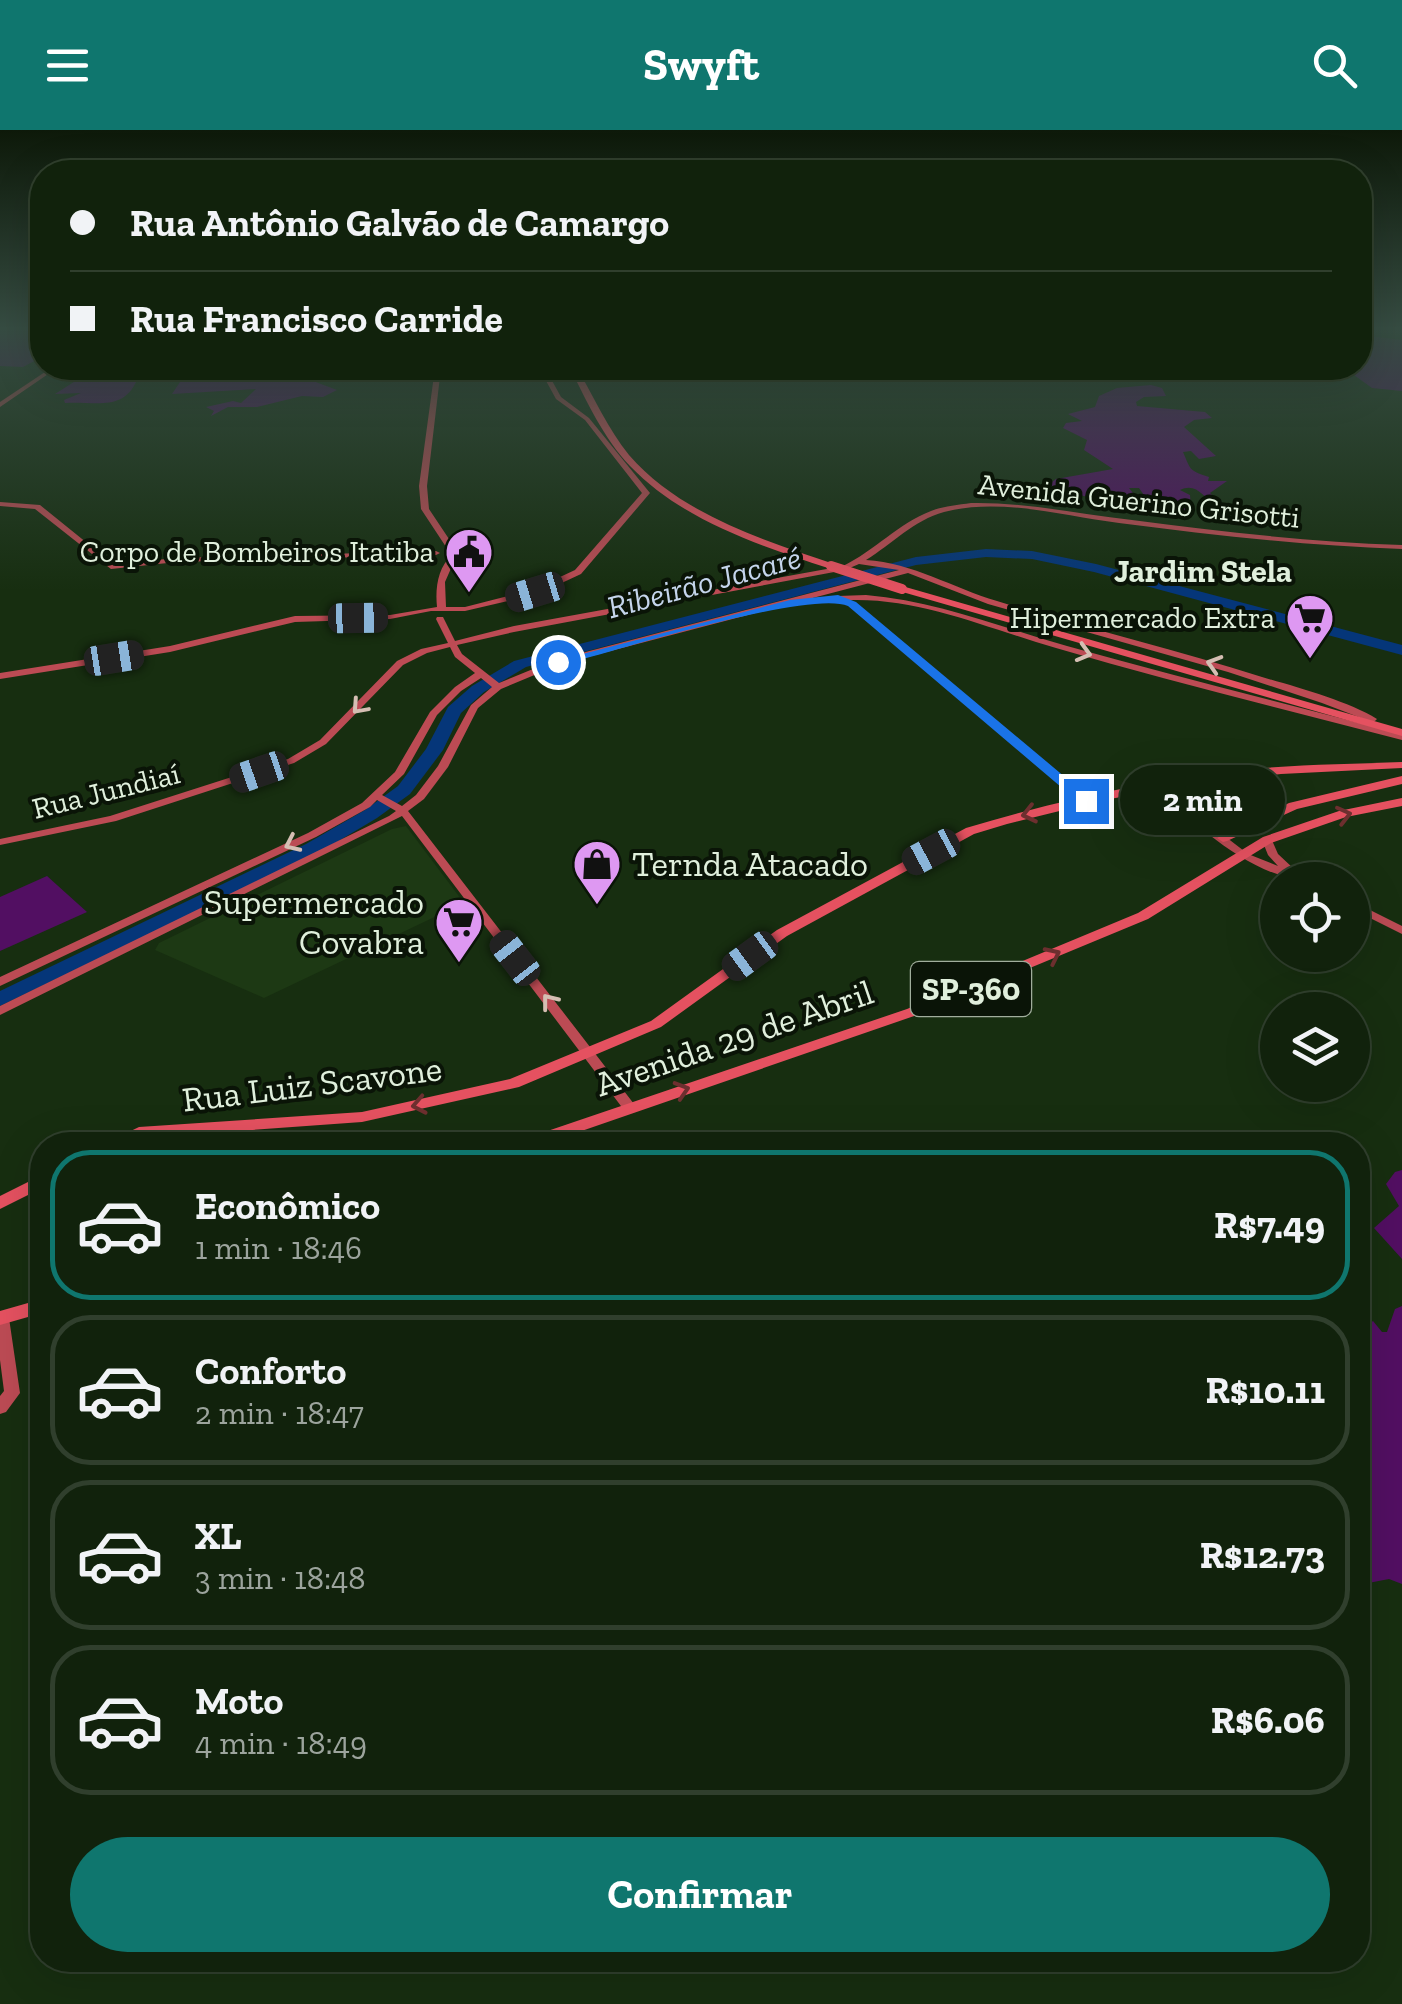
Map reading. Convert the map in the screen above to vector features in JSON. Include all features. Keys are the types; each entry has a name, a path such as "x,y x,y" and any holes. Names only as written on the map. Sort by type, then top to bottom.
{"main road":[{"path":"432,416 423,486 426,509 444,554 439,597 442,614 458,655 496,685"},
{"path":"0,676 170,650 294,619 442,614 566,581 589,561 646,493 585,416"},
{"path":"601,416 635,466 663,488 729,526 830,569 1402,732"},
{"path":"0,504 37,507 111,567 177,560 444,554"},
{"name":"Avenida Guerino Grisotti","path":"874,559 918,520 948,508 978,505 1402,548"},
{"path":"830,569 874,559 988,602 1211,663 1402,732"},
{"name":"Rua Jundiaí","path":"0,842 112,819 291,762 323,742 400,663 424,650 830,569"},
{"path":"0,1012 360,838 420,797 442,767 474,707 496,685 558,662 865,584 903,570"},
{"path":"853,600 865,584"},
{"path":"426,615 439,597"},
{"path":"790,603 838,598 976,620 1169,677 1402,732"},
{"path":"853,600 1086,801"},
{"path":"424,650 438,632 426,615"},
{"path":"424,650 458,655"},
{"path":"0,982 312,835 378,797 400,774 433,714 458,689 482,676"},
{"path":"1277,695 1372,719"},
{"name":"Rua Luiz Scavone","path":"163,1132 362,1116 464,1097 514,1083 656,1024 782,933 970,830 1086,801 1243,773 1402,765"},
{"path":"1223,838 1272,814 1335,794 1402,780"},
{"path":"1157,787 1244,856 1260,862"},
{"path":"378,797 400,810 629,1107"},
{"name":"Avenida 29 de Abril","path":"560,1132 761,1066 1041,961 1158,908 1267,840 1291,830 1402,802"},
{"path":"1272,814 1292,820 1295,824 1291,830"},
{"path":"1267,840 1273,855 1282,862"},
{"path":"1370,913 1402,930"},
{"path":"0,1203 30,1187"},
{"path":"0,1408 12,1394 1,1320 30,1310"}],"shaded area":[{"path":"1073,416 1210,416 1184,427 1216,456 1199,459 1191,451 1183,452 1191,469 1209,477 1208,481 1227,481 1210,493 1222,505 1215,506 1191,488 1180,490 1190,495 1191,509 1184,518 1154,513 1158,504 1142,501 1146,498 1139,488 1129,488 1133,493 1123,497 1101,498 1048,485 1056,479 1113,469 1084,450 1087,440 1063,428 1066,423 1082,421"},
{"path":"406,826 464,903 264,998 155,950 159,943 392,829"},
{"path":"47,876 87,912 0,951 0,897"},
{"path":"1402,1170 1402,1259 1374,1228 1399,1206 1386,1184 1395,1172"},
{"path":"1402,1306 1402,1584 1389,1579 1370,1583 1370,1323 1373,1321 1382,1332 1387,1332 1395,1309"}],"waterway":[{"name":"Ribeirão Jacaré","path":"0,999 313,848 371,814 404,790 434,750 454,711 478,689 520,664 916,561 986,553 1032,555 1096,568 1402,650"}],"place":[{"name":"Corpo de Bombeiros Itatiba","path":"469,594"},
{"name":"Hipermercado Extra","path":"1310,660"},
{"name":"Ternda Atacado","path":"597,906"},
{"name":"Supermercado Covabra","path":"459,964"}],"district":[{"name":"Jardim Stela","path":"1203,571"}],"route":[{"path":"558,662 790,603 838,598 852,604 1086,801"}]}
